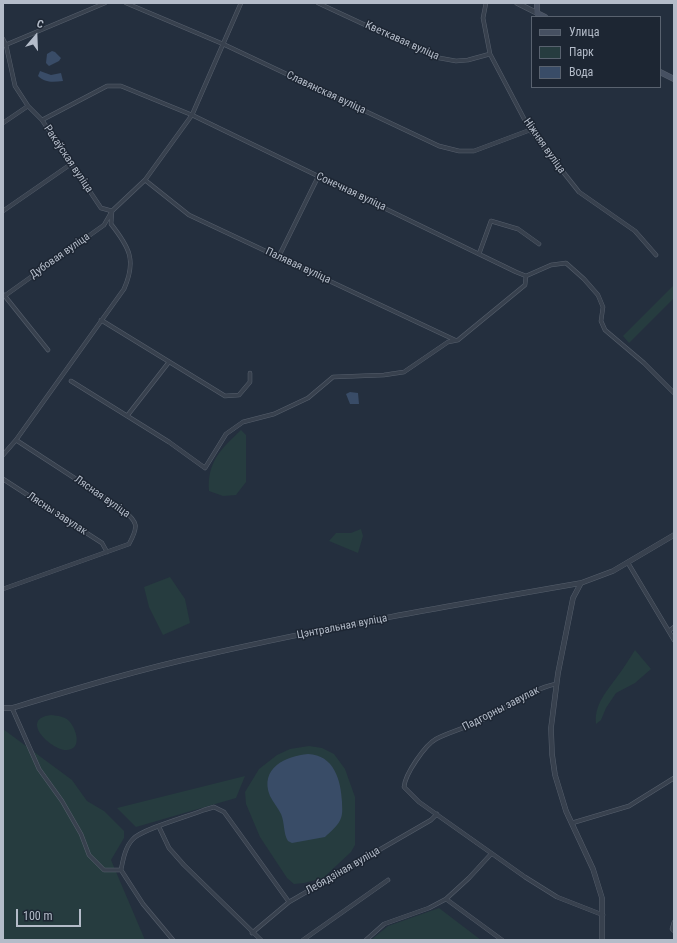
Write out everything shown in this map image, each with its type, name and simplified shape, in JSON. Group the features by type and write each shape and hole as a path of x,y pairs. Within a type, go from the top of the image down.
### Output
{"main road":[{"path":"537,3 537,13 543,16"},
{"path":"661,72 674,79"}],"street":[{"path":"5,46 104,3"},
{"name":"Славянская вуліца","path":"126,3 223,44 440,146 459,151 474,151 530,130"},
{"name":"Дубовая вуліца","path":"3,296 104,225 112,211 145,180 192,115 241,3"},
{"name":"Кветкавая вуліца","path":"318,3 434,57 456,61 468,60 490,54"},
{"path":"517,3 537,13"},
{"name":"Ніжняя вуліца","path":"486,4 483,18 490,54 530,130 579,192 635,231 656,255"},
{"name":"Ракаўская вуліца","path":"3,39 15,86 28,106 42,120 101,208 112,211"},
{"name":"Сонечная вуліца","path":"42,120 107,86 121,86 192,115 526,276"},
{"path":"3,123 28,106"},
{"path":"3,211 71,164"},
{"path":"279,256 318,177"},
{"name":"Палявая вуліца","path":"145,180 189,215 279,256 450,338 458,340"},
{"path":"3,455 16,440 124,289 131,273 127,245 111,224 112,211"},
{"path":"479,254 491,221 518,230 539,244"},
{"path":"71,381 169,442 205,468 220,441 235,427 243,422 274,414 308,398 333,377 404,372 448,342 458,340 525,285 526,276 560,263 566,263 571,266 598,295 603,307 601,321 605,330 644,363 674,393"},
{"path":"3,296 48,350"},
{"path":"101,320 225,396 239,395 250,382 250,373"},
{"path":"127,416 169,362"},
{"name":"Лясная вуліца","path":"3,589 129,544 136,532 136,525 132,517 16,440"},
{"name":"Лясны завулак","path":"3,479 102,543 107,552"},
{"name":"Цэнтральная вуліца","path":"3,708 12,708 139,671 201,656 332,628 582,583 628,563 674,535"},
{"path":"628,563 674,640"},
{"path":"582,583 573,598 556,684 551,728 552,754 555,775 566,811 593,869 602,898 602,940"},
{"path":"668,631 674,627"},
{"name":"Падгорны завулак","path":"437,814 408,792 404,786 405,778 409,770 431,743 485,719 545,687 556,684"},
{"path":"12,708 39,769 62,801 81,834 89,855 104,870 121,870"},
{"path":"572,823 629,806 674,778"},
{"path":"173,940 143,904 121,870 128,846 133,838 143,832 214,807 220,809 231,821 290,902"},
{"path":"437,814 491,854 557,897 603,915"},
{"name":"Лебядзіная вуліца","path":"252,933 290,902 431,820 437,814"},
{"path":"159,827 170,848 184,865 252,933 261,940"},
{"path":"366,940 384,924 429,908 446,899 469,878 491,854"},
{"path":"304,940 388,880"},
{"path":"446,899 502,940"},
{"path":"673,930 674,922"}],"green space":[{"path":"673,286 674,298 629,343 623,336"},
{"path":"241,430 246,435 246,482 236,495 223,496 209,491 210,472 213,464 227,443"},
{"path":"361,529 363,536 358,553 329,541 336,533 351,533"},
{"path":"170,577 185,599 190,623 163,635 149,607 144,587"},
{"path":"635,650 651,669 635,683 616,693 606,708 601,720 596,724 597,711 602,699"},
{"path":"51,715 61,716 72,724 76,733 77,742 72,749 61,749 54,746 41,734 37,722 42,718"},
{"path":"3,729 72,780 87,801 104,811 124,831 124,838 111,860 145,940 3,940"},
{"path":"309,746 322,748 334,754 345,769 355,797 355,845 351,852 323,878 294,884 287,878 260,837 246,804 245,792 259,769 277,755 290,749"},
{"path":"245,776 236,798 136,827 117,808"},
{"path":"439,908 481,940 371,940 388,926"}],"water":[{"path":"52,51 61,58 59,61 49,66 46,63 47,54"},
{"path":"40,71 51,75 61,73 63,81 53,82 43,80 38,76"},
{"path":"350,392 358,393 359,404 350,404 346,394"},
{"path":"308,754 317,755 324,759 330,764 338,777 342,802 342,814 338,823 325,837 292,843 286,838 281,814 270,796 268,778 271,771 283,761 291,757"}]}
